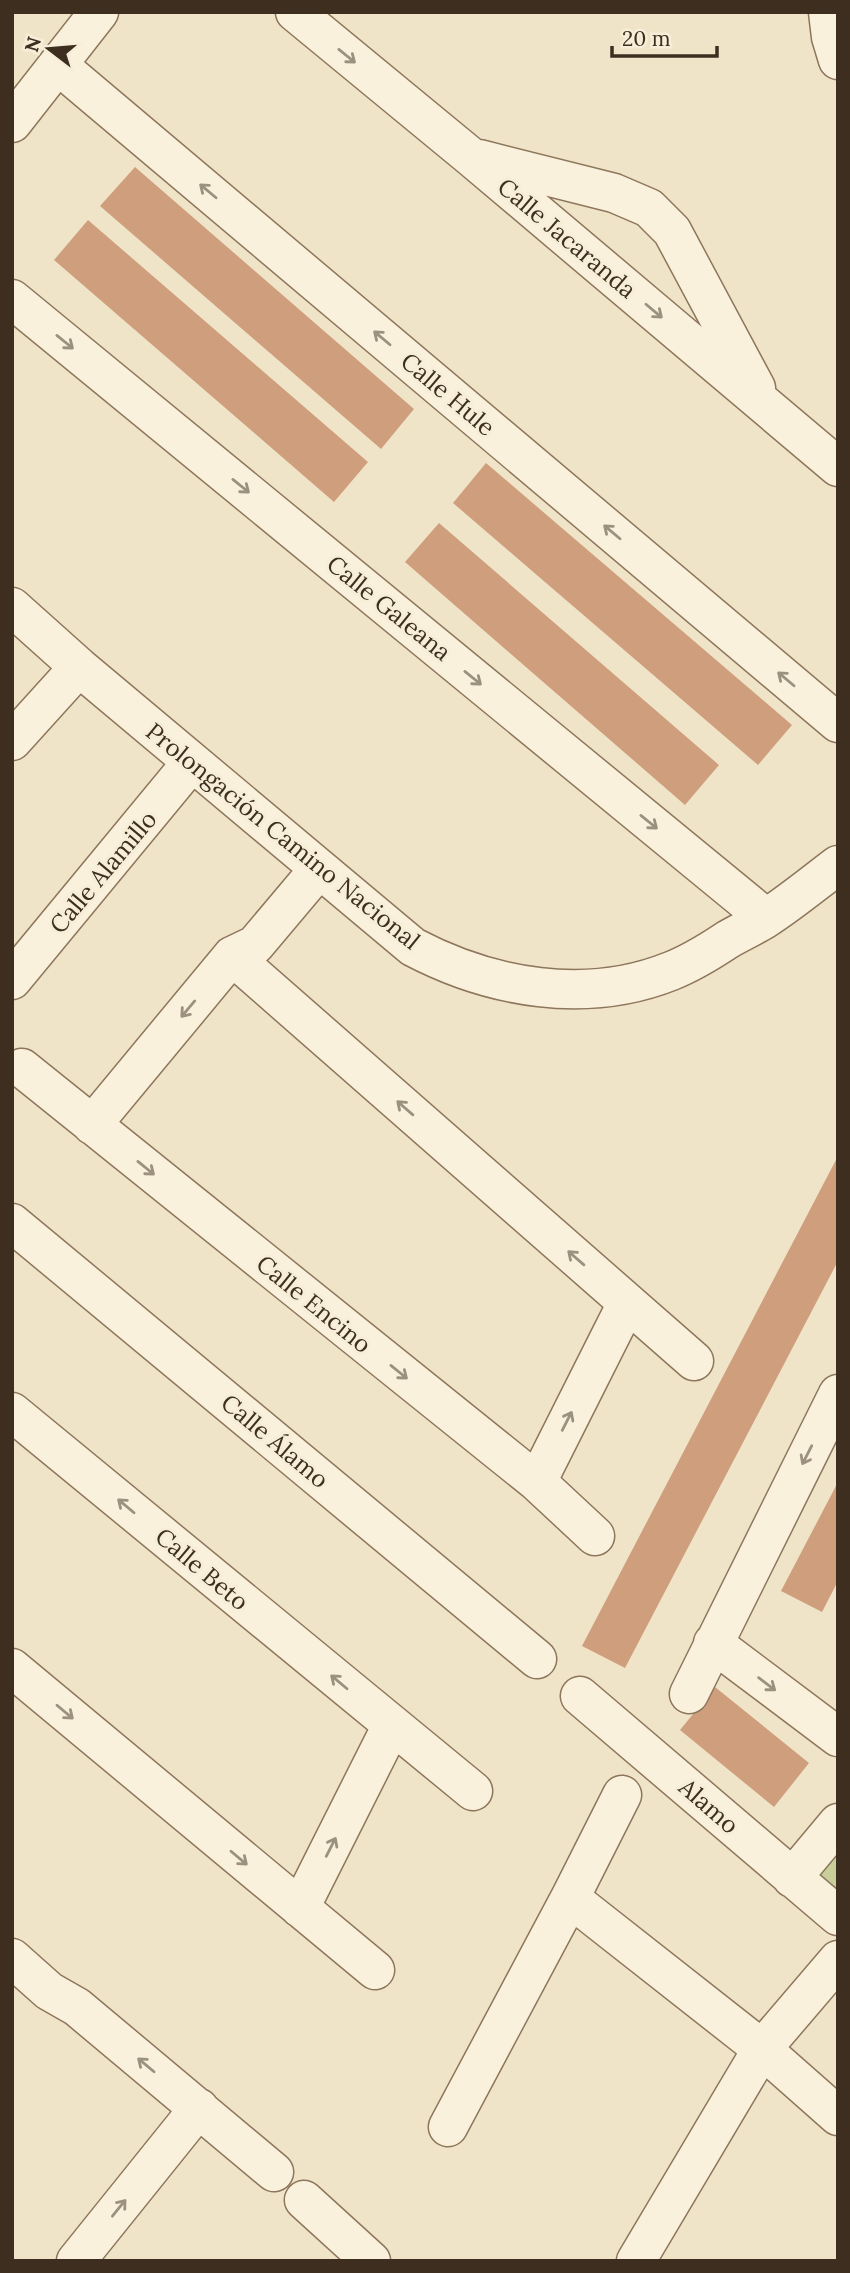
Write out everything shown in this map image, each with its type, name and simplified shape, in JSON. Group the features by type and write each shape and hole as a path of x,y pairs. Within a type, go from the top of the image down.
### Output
{"street":[{"path":"12,123 99,12"},
{"name":"Calle Jacaranda","path":"295,12 838,467"},
{"path":"828,12 831,37 838,60"},
{"name":"Calle Hule","path":"58,65 838,723"},
{"path":"471,157 614,193 649,208 671,231 765,405"},
{"name":"Calle Galeana","path":"12,299 766,918"},
{"name":"Prolongación Camino Nacional","path":"12,607 79,667 413,947 446,964 514,985 610,988 672,971 700,958 830,881"},
{"path":"12,741 79,667"},
{"name":"Calle Alamillo","path":"12,980 192,762"},
{"path":"92,1125 232,956 239,928 309,861"},
{"path":"232,956 694,1361"},
{"name":"Calle Encino","path":"22,1068 537,1482 595,1536"},
{"name":"Calle Álamo","path":"12,1223 537,1659"},
{"path":"537,1482 627,1303"},
{"path":"689,1694 838,1394"},
{"name":"Calle Beto","path":"12,1412 473,1791"},
{"path":"713,1643 838,1737"},
{"path":"12,1668 374,1970"},
{"name":"Alamo","path":"580,1696 838,1916"},
{"path":"300,1908 392,1725"},
{"path":"448,2127 622,1795"},
{"path":"792,1878 838,1823"},
{"path":"570,1898 762,2049 838,2116"},
{"path":"12,1958 31,1992 77,2007 274,2172"},
{"path":"636,2261 762,2049 838,1960"},
{"path":"76,2261 199,2108"},
{"path":"304,2200 371,2261"}],"green space":[{"path":"838,1841 838,1901 810,1878"}],"building":[{"path":"135,167 414,409 381,449 100,206"},
{"path":"88,220 368,462 334,502 54,260"},
{"path":"486,463 792,725 758,765 453,503"},
{"path":"439,523 719,765 685,805 405,562"},
{"path":"838,1156 838,1261 625,1668 582,1646"},
{"path":"838,1482 838,1581 822,1612 781,1591"},
{"path":"715,1687 809,1763 774,1807 680,1730"}]}
